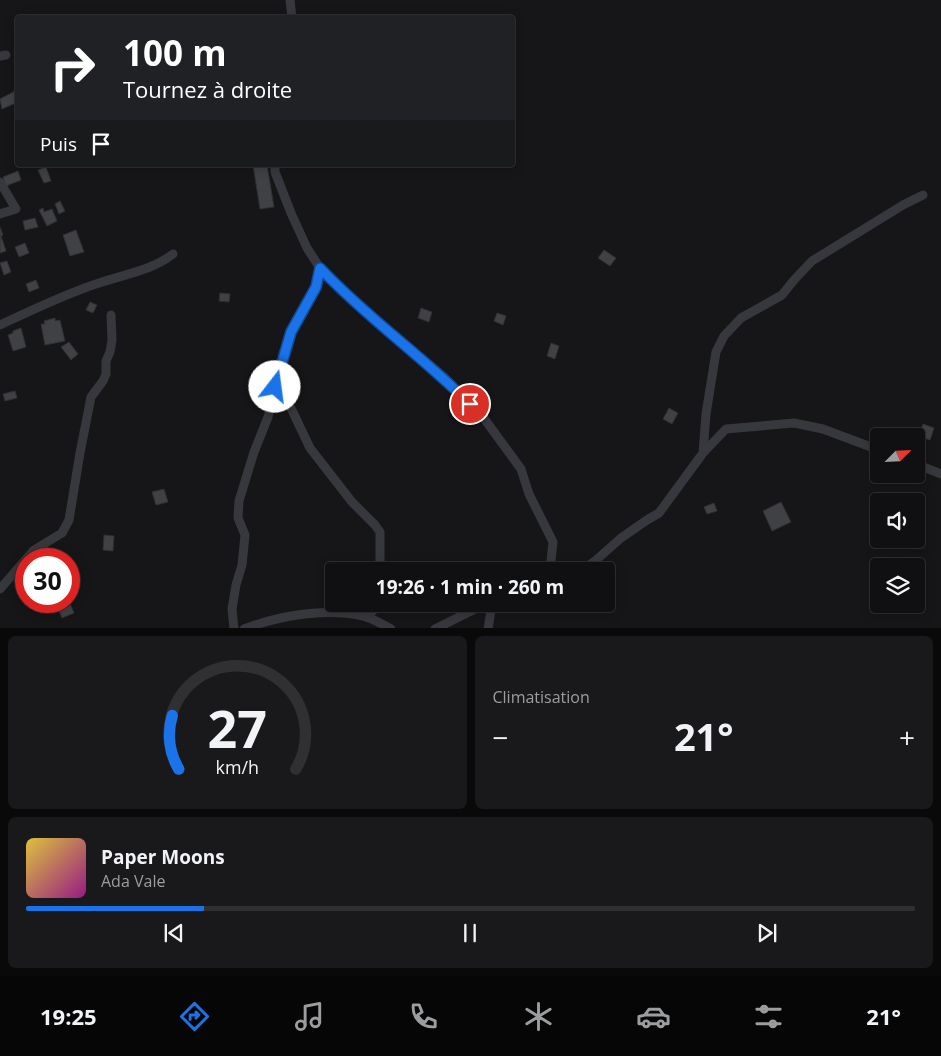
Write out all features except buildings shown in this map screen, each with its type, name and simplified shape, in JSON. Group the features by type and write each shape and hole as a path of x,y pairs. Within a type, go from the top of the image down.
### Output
{"street":[{"path":"290,0 292,15"},
{"path":"275,167 275,172 291,213 307,248 320,268 343,292 444,378 483,417 521,469 529,494 553,542 552,562"},
{"path":"0,182 16,209 0,214"},
{"path":"703,453 706,414 716,352 724,336 741,318 782,295 812,261 903,205 923,195"},
{"path":"0,324 99,283 150,268 173,254"},
{"path":"234,628 232,609 242,565 244,535 238,518 239,501 254,452 268,417 291,332 316,287 320,268"},
{"path":"0,589 34,550 62,533 69,520 90,397 103,381 106,374 106,361 112,340 111,315"},
{"path":"279,372 290,406 310,448 352,502 375,524 380,532 380,562"},
{"path":"592,562 621,538 659,513 703,453 726,429 794,423 823,430 870,447"},
{"path":"925,468 941,474"},
{"path":"364,616 371,612"},
{"path":"434,628 469,612"},
{"path":"488,628 491,612"},
{"path":"244,628 269,620 312,613 339,613 364,616 391,628"}],"route":[{"path":"275,387 291,332 316,287 320,268 343,292 444,378 470,404"}]}
